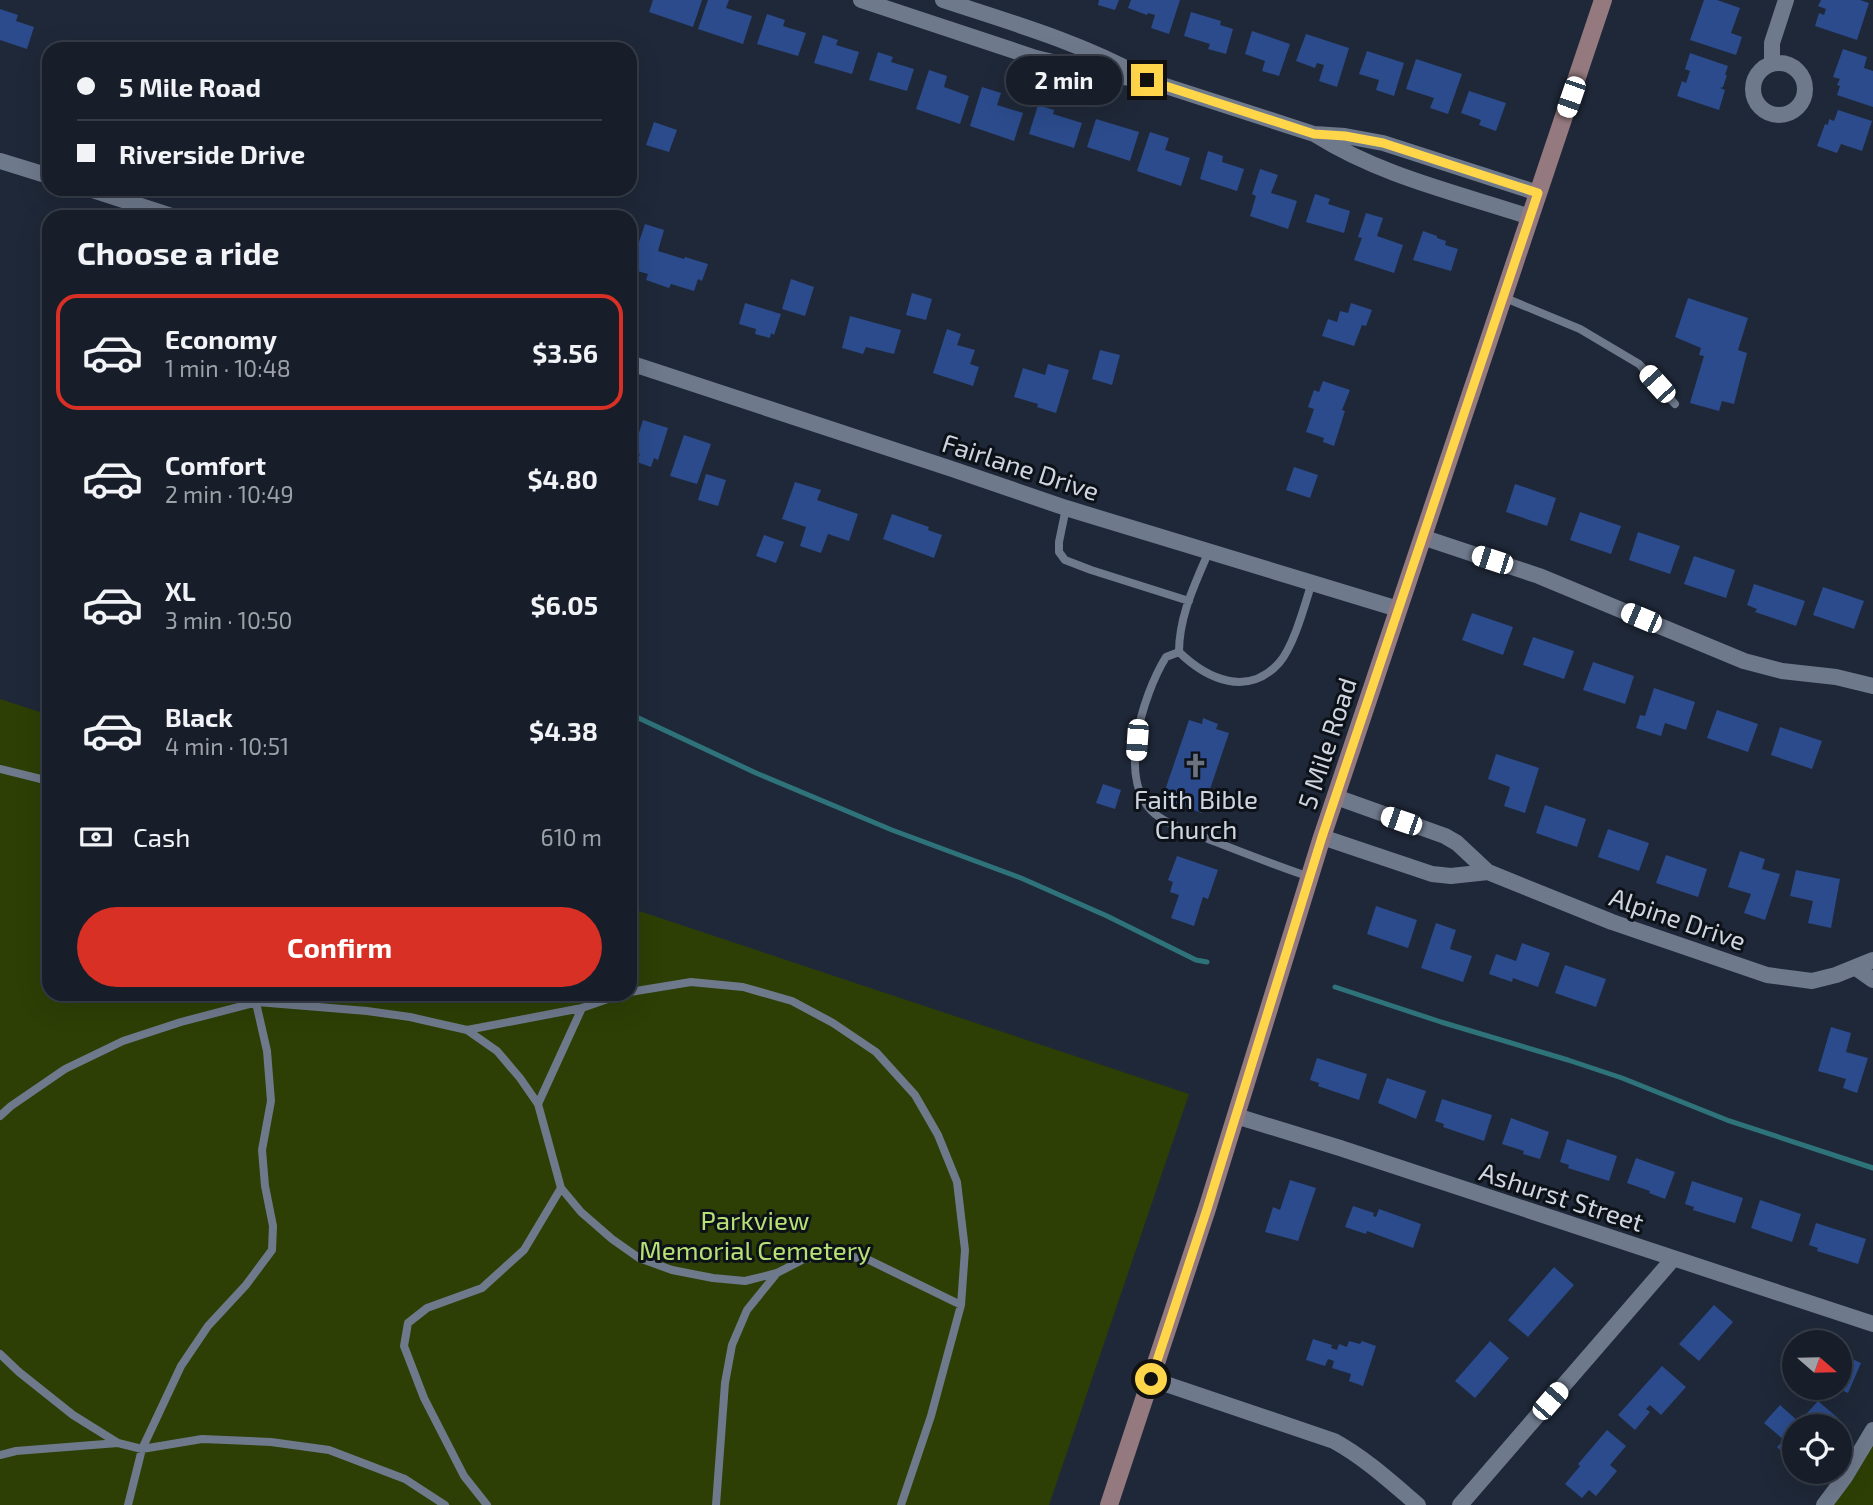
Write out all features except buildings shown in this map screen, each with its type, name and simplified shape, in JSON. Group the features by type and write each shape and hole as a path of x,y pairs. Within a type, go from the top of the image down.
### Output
{"main road":[{"name":"5 Mile Road","path":"1109,1505 1236,1116 1322,837 1603,0"}],"street":[{"path":"861,0 1037,58 1108,75 1147,80 1314,134 1376,167 1530,217"},
{"path":"943,0 1063,40 1110,59 1147,80"},
{"path":"1772,63 1772,43 1786,0"},
{"path":"1314,134 1383,143 1538,193"},
{"path":"0,161 42,174"},
{"path":"110,196 154,210"},
{"name":"Fairlane Drive","path":"637,365 1066,508 1398,609"},
{"path":"1422,537 1539,576 1744,661 1782,671 1836,677 1873,686"},
{"name":"Alpine Drive","path":"1336,797 1445,836 1457,843 1488,872 1612,922 1767,975 1812,981 1873,960"},
{"name":"Alpine Drive","path":"1322,837 1432,873 1451,876 1488,872"},
{"path":"1856,968 1873,980"},
{"name":"Ashurst Street","path":"1236,1116 1873,1324"},
{"path":"1460,1505 1673,1259"},
{"path":"1151,1379 1334,1441 1374,1466 1418,1505"},
{"path":"1824,1505 1845,1477 1873,1430"}],"lane":[{"path":"1503,297 1580,329 1639,364 1675,404"},
{"path":"1066,508 1059,542 1059,552 1065,559 1102,574 1189,601"},
{"path":"1209,551 1183,616 1179,638 1180,652 1193,666 1223,680 1240,683 1256,680 1279,662 1301,618 1312,582"},
{"path":"1180,652 1166,657 1157,670 1144,706 1137,740 1135,769 1138,788 1146,804 1158,817 1172,824 1310,877"},
{"path":"0,769 42,779"},
{"path":"637,991 691,982 743,987 792,1001 833,1023 876,1052 915,1096 938,1135 957,1182 965,1250 961,1305 931,1416 901,1505"},
{"path":"0,1116 65,1069 123,1041 246,1001"},
{"path":"128,1505 142,1449 181,1366 208,1326 246,1285 272,1250 273,1226 265,1186 262,1150 271,1101 267,1051 256,1001"},
{"path":"280,1001 410,1017 467,1030 497,1051 538,1104 561,1188 581,1212 639,1258 672,1270 713,1278 745,1280 777,1273 804,1259 836,1254 869,1260 961,1305"},
{"path":"467,1030 582,1008 602,1001"},
{"path":"538,1104 582,1008"},
{"path":"485,1504 464,1476 424,1398 404,1346 408,1323 427,1308 482,1288 524,1250 561,1188"},
{"path":"716,1505 724,1383 732,1345 747,1310 777,1273"},
{"path":"0,1354 73,1415 118,1443 142,1449 202,1438 271,1442 330,1450 405,1479 445,1505"},
{"path":"0,1455 16,1451 118,1443"},
{"path":"0,1447 16,1451"}],"green space":[{"name":"Parkview Memorial Cemetery","path":"0,699 42,713 42,1001 637,1001 637,910 1189,1094 1049,1505 0,1505"},
{"path":"1873,1430 1873,1505 1824,1505 1838,1484 1852,1484 1852,1462"}],"waterway":[{"path":"637,717 756,773 892,830 1021,878 1196,960 1207,962"},
{"path":"1335,987 1622,1078 1727,1120 1873,1168"}],"place":[{"name":"Faith Bible Church","path":"1196,766"}],"route":[{"path":"1147,80 1314,134 1383,143 1538,193 1322,837 1207,1209 1151,1379"}]}
